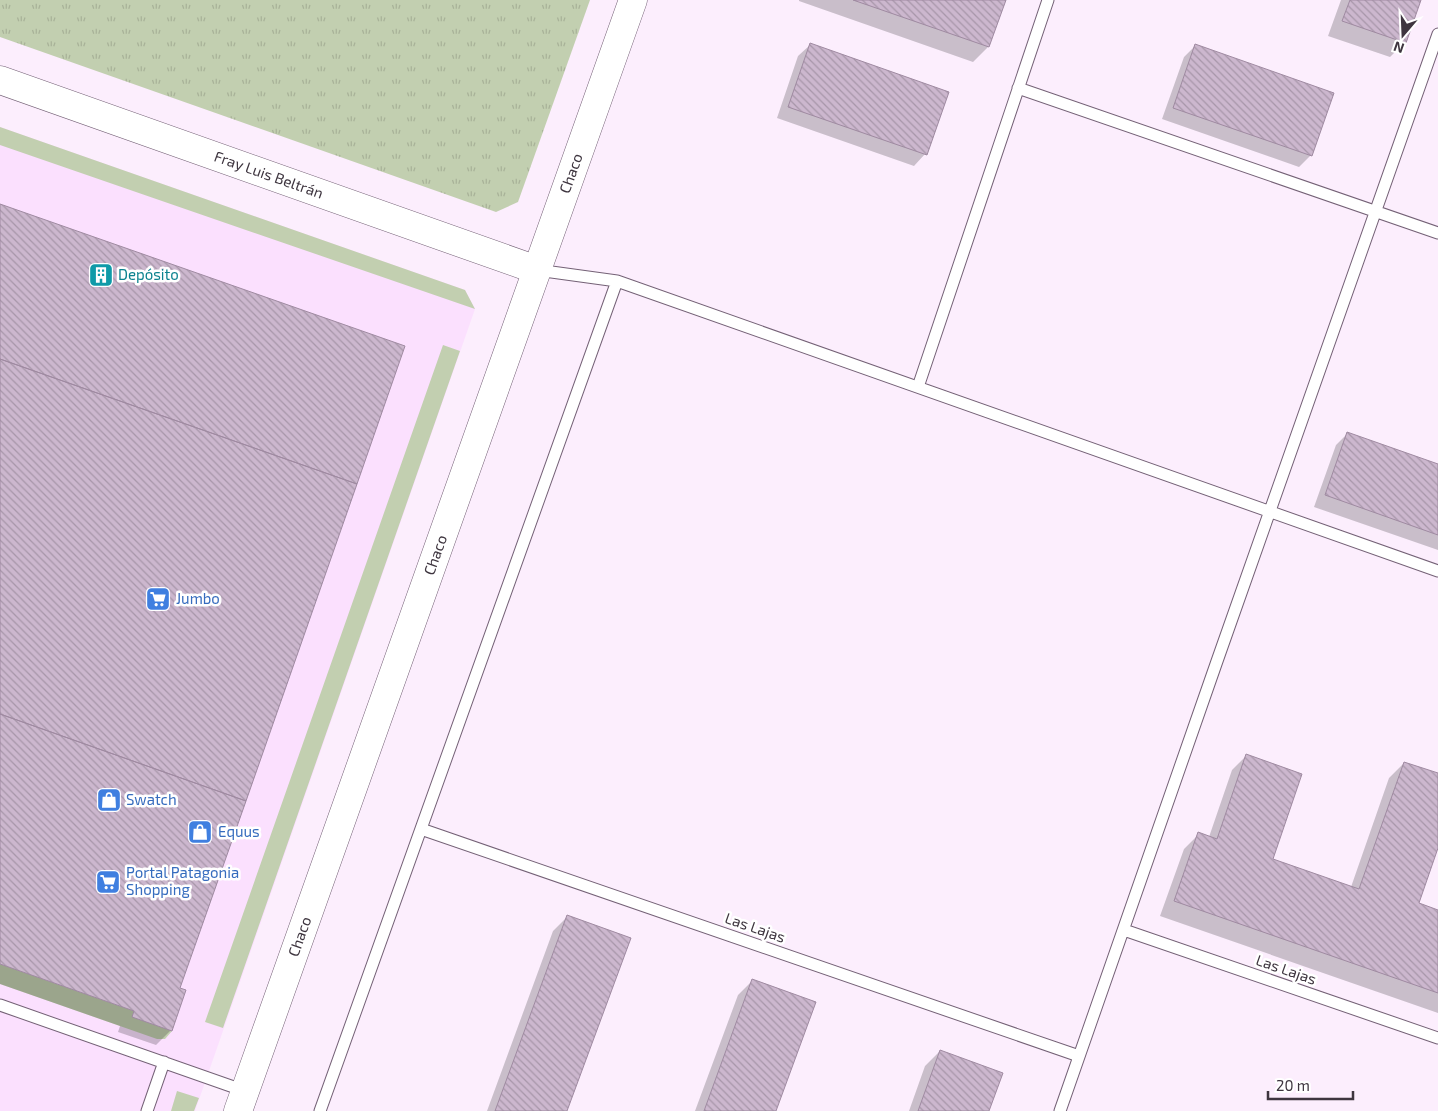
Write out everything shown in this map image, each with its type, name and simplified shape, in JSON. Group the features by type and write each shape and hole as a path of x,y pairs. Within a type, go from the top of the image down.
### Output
{"street":[{"name":"Chaco","path":"242,1101 633,0"},
{"name":"Fray Luis Beltrán","path":"0,80 536,270"}],"lane":[{"path":"918,387 1048,0"},
{"path":"1060,1111 1438,34"},
{"path":"1018,88 1438,233"},
{"path":"536,270 617,281 1438,571"},
{"path":"320,1111 617,281"},
{"name":"Las Lajas","path":"421,829 1079,1056"},
{"name":"Las Lajas","path":"1124,930 1438,1038"},
{"path":"0,1005 164,1062 242,1101"},
{"path":"147,1111 164,1062"}],"shaded area":[{"path":"0,127 465,290 475,309 195,1111 0,1111"}],"green space":[{"path":"0,0 590,0 518,202 496,212 0,37"},
{"path":"0,127 465,290 475,309 0,145"},
{"path":"443,345 460,351 223,1028 205,1022"},
{"path":"0,964 134,1011 133,1017 172,1031 165,1039 157,1039 0,984"},
{"path":"177,1091 199,1098 194,1111 171,1111"}],"building":[{"path":"853,0 1006,0 989,47"},
{"path":"1350,0 1421,0 1406,43 1342,21"},
{"path":"810,43 949,92 927,155 788,107"},
{"path":"1195,44 1334,93 1312,156 1173,108"},
{"name":"Depósito","path":"0,204 405,346 357,484 0,359"},
{"name":"Jumbo","path":"0,359 357,484 246,801 0,714"},
{"path":"1347,432 1438,464 1438,535 1325,495"},
{"name":"Portal Patagonia Shopping","path":"0,714 246,801 180,988 186,990 172,1031 132,1017 134,1011 0,964"},
{"path":"1246,754 1302,774 1273,859 1359,889 1404,762 1438,773 1438,848 1419,903 1438,910 1438,993 1174,901 1198,832 1217,839"},
{"path":"567,915 631,938 567,1111 495,1111"},
{"path":"752,979 816,1002 776,1111 704,1111"},
{"path":"940,1050 1003,1073 989,1111 918,1111"}],"place":[{"name":"Depósito","path":"101,275"},
{"name":"Jumbo","path":"158,599"},
{"name":"Swatch","path":"109,800"},
{"name":"Equus","path":"200,832"},
{"name":"Portal Patagonia Shopping","path":"108,882"}]}
